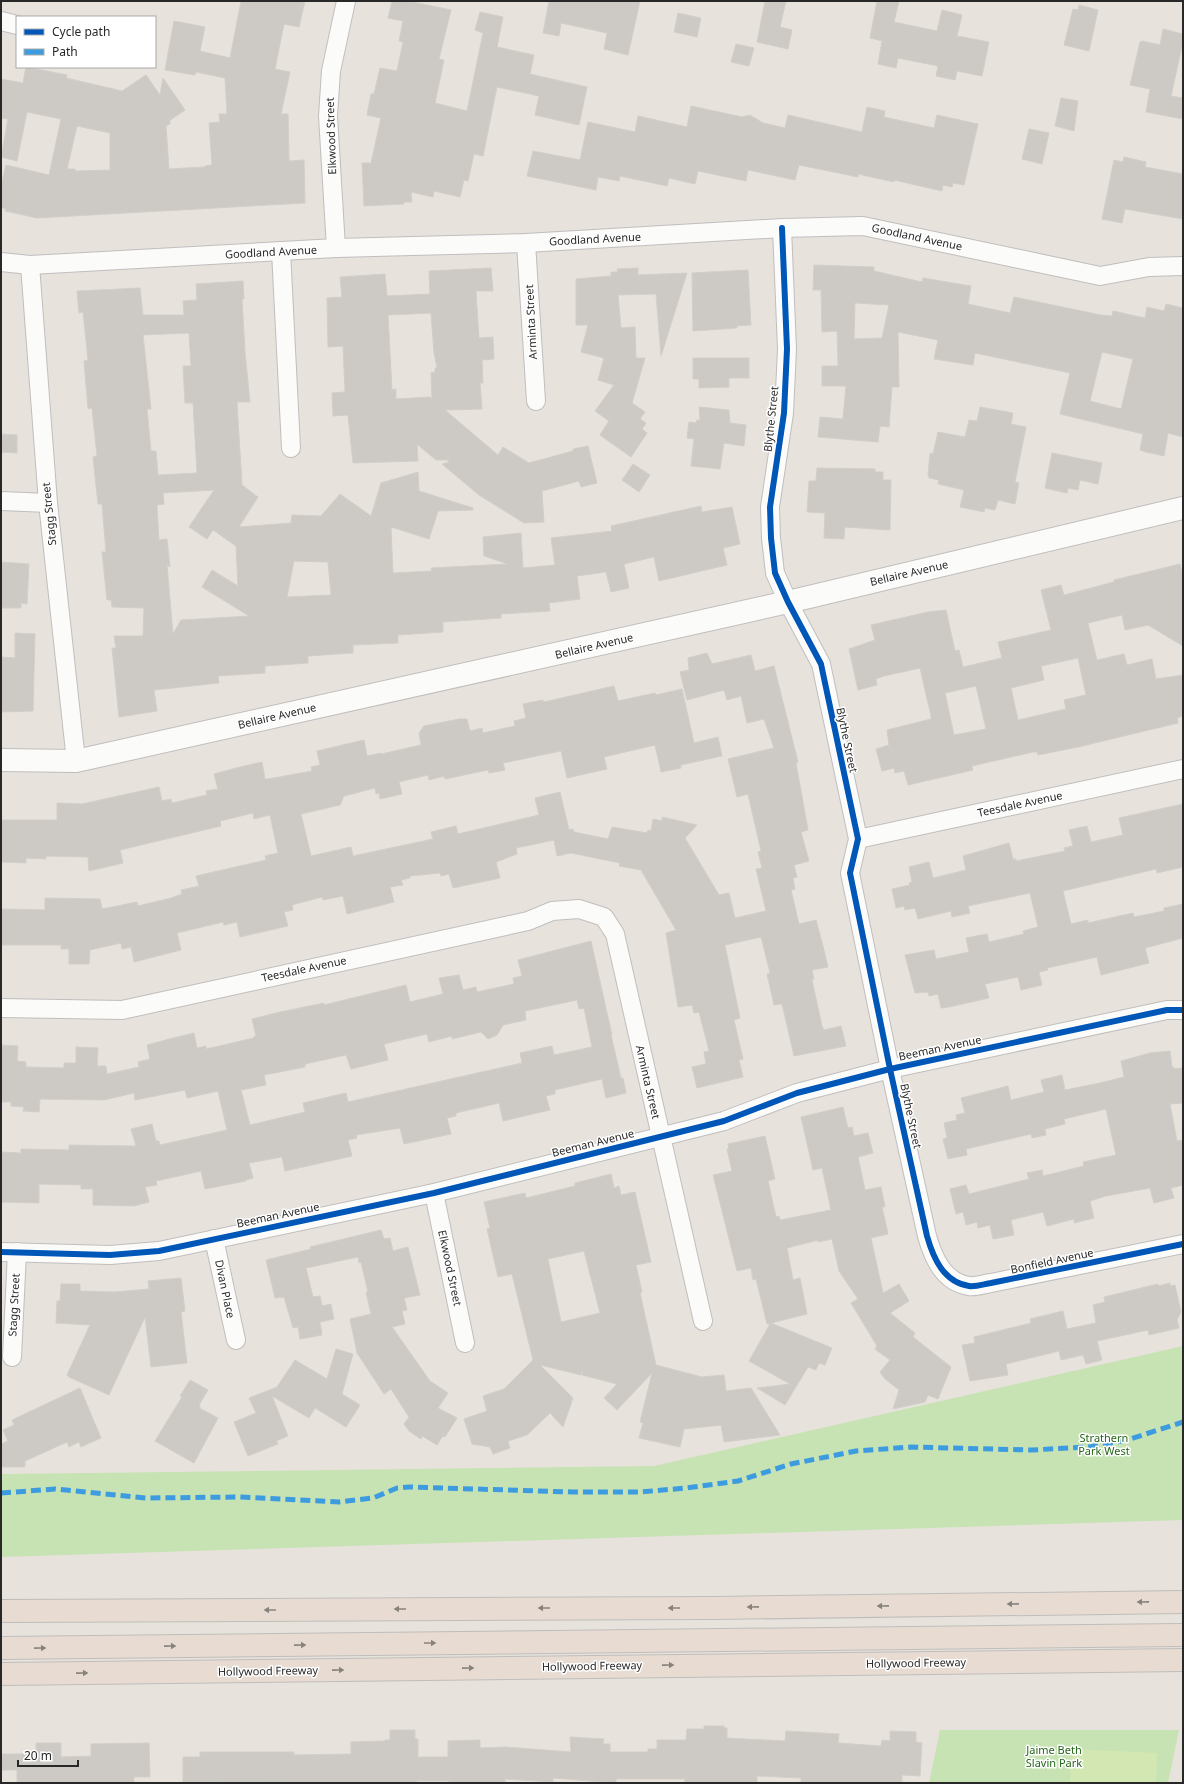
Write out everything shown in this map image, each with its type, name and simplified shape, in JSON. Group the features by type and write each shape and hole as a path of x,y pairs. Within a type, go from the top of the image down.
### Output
{"highway":[{"path":"1,1611 712,1608 1181,1619"},
{"path":"1,1648 1181,1619"},
{"name":"Hollywood Freeway","path":"1,1674 1176,1660"}],"street":[{"name":"Elkwood Street","path":"336,248 328,116 330,71 346,1"},
{"path":"1,21 16,25"},
{"name":"Goodland Avenue","path":"1,262 30,265 336,248 526,243 782,228 864,226 1100,276 1150,267 1183,266"},
{"name":"Blythe Street","path":"782,228 787,349 784,414 770,507 771,538 775,573 788,602 820,664 858,838 850,873 890,1069 927,1236 934,1259"},
{"name":"Arminta Street","path":"526,243 536,401"},
{"path":"280,251 291,448"},
{"name":"Stagg Street","path":"30,265 48,503 76,761"},
{"path":"1,501 48,503"},
{"name":"Bellaire Avenue","path":"1,760 76,761 788,602 1183,508"},
{"name":"Teesdale Avenue","path":"858,838 1183,769"},
{"name":"Teesdale Avenue","path":"1,1008 122,1010 528,920 552,911 579,909 604,917"},
{"name":"Arminta Street","path":"604,917 615,934 703,1321"},
{"name":"Beeman Avenue","path":"9,1252 110,1255 159,1251 434,1193 724,1121 797,1093 890,1069 1166,1010 1183,1010"},
{"name":"Elkwood Street","path":"434,1193 465,1343"},
{"name":"Divan Place","path":"214,1239 236,1340"},
{"name":"Bonfield Avenue","path":"934,1259 951,1280 969,1286 991,1284 1183,1244"},
{"name":"Stagg Street","path":"9,1252 12,1357"}],"green space":[{"name":"Strathern Park West","path":"1183,1346 1183,1520 1,1557 1,1474 654,1466"},
{"name":"Jaime Beth Slavin Park","path":"940,1730 1179,1730 1168,1783 929,1783"},
{"path":"1071,1749 1157,1753 1156,1783 1070,1783"}],"building":[{"path":"241,1 305,1 299,27 284,24 275,69 290,72 281,114 288,114 290,161 304,160 305,203 37,218 5,211 6,209 1,207 1,186 6,165 49,175 61,119 27,112 17,161 1,157 8,119 1,118 1,79 23,83 26,68 31,68 67,75 66,78 122,91 146,75 160,95 163,78 185,110 169,121 171,123 166,126 169,169 205,167 212,165 209,123 220,122 219,114 227,114 225,78 196,72 195,75 165,70 174,21 205,27 200,51 230,58","holes":["77,126 110,133 110,170 75,171 75,169 67,169"]},
{"path":"392,1 408,1 451,10 439,59 444,60 435,103 467,111 483,33 475,30 480,12 503,17 497,47 534,55 530,74 587,87 579,125 535,115 539,96 497,87 483,156 474,154 468,181 464,180 460,197 434,191 433,197 411,192 412,202 404,202 404,204 364,206 362,163 371,163 381,118 367,115 371,94 374,94 380,68 397,71 403,42 399,41 403,21 388,18"},
{"path":"549,1 640,1 628,55 604,49 607,33 561,23 559,36 543,33"},
{"path":"765,1 786,1 780,27 792,30 788,49 757,42"},
{"path":"877,1 899,1 894,22 937,31 942,10 962,15 957,36 989,42 982,76 957,71 955,80 936,76 938,66 898,58 896,68 878,64 882,41 870,38"},
{"path":"1079,5 1098,10 1089,51 1064,45 1073,9 1078,10"},
{"path":"678,13 701,18 697,37 674,32"},
{"path":"1163,29 1183,34 1183,42 1171,96 1183,98 1183,119 1146,112 1150,89 1130,85 1140,42 1142,41 1160,45"},
{"path":"736,44 754,48 749,66 731,62"},
{"path":"1061,98 1078,101 1074,131 1055,126"},
{"path":"691,106 742,117 750,115 763,123 785,128 788,115 862,132 867,107 885,111 884,117 934,128 937,115 978,124 964,185 953,183 952,187 943,185 942,191 894,180 894,182 858,174 858,177 799,165 795,180 748,170 746,181 698,171 695,184 669,178 667,186 620,176 619,181 598,177 596,190 527,176 533,151 580,160 588,122 635,132 638,116 687,127"},
{"path":"1029,129 1049,133 1042,164 1022,159"},
{"path":"1124,157 1146,162 1145,167 1183,174 1183,219 1125,209 1122,223 1102,219 1114,160 1123,162"},
{"path":"814,265 874,267 874,271 922,282 923,278 971,286 968,304 1010,313 1014,297 1112,316 1113,311 1145,318 1147,307 1164,311 1166,304 1183,308 1183,437 1168,433 1164,456 1140,450 1143,434 1060,414 1070,373 975,353 973,365 934,359 938,340 898,332 899,387 892,387 889,427 880,426 878,442 818,437 820,417 843,419 846,386 822,386 822,366 838,366 837,331 822,332 821,290 813,290","holes":["855,303 889,305 882,338 854,339","1102,352 1133,359 1121,409 1090,401"]},
{"path":"491,268 493,291 476,291 479,338 493,337 494,359 482,360 483,383 480,383 482,409 445,410 498,455 503,447 529,463 573,451 573,449 588,446 597,483 581,487 579,481 542,491 544,522 524,523 479,495 442,464 449,462 448,460 436,460 417,444 418,461 353,463 348,415 333,416 332,393 345,392 343,346 328,347 327,298 342,297 340,277 385,274 387,296 430,294 429,271","holes":["431,313 434,353 437,368 435,368 435,372 431,373 432,399 430,397 396,399 396,389 392,390 388,315"]},
{"path":"638,268 638,275 687,273 661,356 656,294 618,295 621,328 635,327 636,358 645,358 632,403 645,412 640,419 646,423 642,429 647,433 631,457 600,435 609,421 595,411 614,385 598,380 604,358 581,352 588,325 576,325 576,279 611,276 611,272 618,272 617,269"},
{"path":"748,270 751,325 737,326 737,328 693,331 692,273"},
{"path":"243,281 244,299 242,299 245,352 250,402 237,402 242,485 258,497 239,527 291,523 292,515 321,516 340,494 371,516 381,483 418,472 419,491 473,508 473,510 438,511 429,539 391,527 393,573 432,571 431,568 508,564 484,556 483,537 521,533 523,568 555,565 551,538 612,531 611,526 701,506 702,512 732,507 740,544 723,548 727,565 659,581 654,557 624,564 629,588 611,592 606,572 577,576 580,599 549,603 550,611 501,614 501,618 443,622 443,632 398,635 398,643 353,645 353,653 308,656 308,663 265,666 265,673 218,676 219,683 154,690 157,711 119,717 112,648 116,648 114,636 143,636 144,608 112,607 111,600 107,600 102,552 106,552 102,504 98,504 93,457 97,456 92,408 88,409 84,361 88,360 83,312 79,313 77,291 140,288 143,315 184,315 183,301 197,300 196,284","holes":["189,333 191,366 183,366 185,403 193,403 197,473 158,475 156,451 151,451 147,409 151,409 143,335","214,490 189,527 207,539 213,530 236,546 238,586 212,570 202,587 249,616 181,620 173,634 167,565 170,567 167,539 159,540 157,505 164,504 163,493","294,561 328,562 331,595 287,597"]},
{"path":"693,358 749,358 749,378 729,378 729,387 699,388 699,379 693,379"},
{"path":"699,407 729,410 730,423 746,425 744,446 724,443 720,469 691,466 694,439 687,438 689,422 696,423 697,420 700,420"},
{"path":"980,407 1013,413 1011,424 1026,427 1015,482 1019,483 1015,504 998,500 995,510 985,508 984,512 960,507 964,490 938,484 939,480 929,478 928,474 930,453 933,454 938,432 965,437 969,420 977,421"},
{"path":"1,434 17,435 17,453 1,452"},
{"path":"1052,453 1102,463 1098,484 1080,480 1078,490 1068,488 1067,493 1045,488"},
{"path":"633,464 650,475 639,492 622,480"},
{"path":"817,468 875,469 875,472 883,472 883,480 891,480 890,530 845,527 844,539 824,538 825,513 807,512 809,481 816,481"},
{"path":"1,562 29,564 27,604 21,603 21,608 1,608"},
{"path":"1180,564 1183,576 1183,646 1148,625 1125,630 1122,615 1088,623 1097,660 1124,654 1127,665 1152,659 1156,679 1183,675 1183,716 1177,718 1178,723 1078,747 1038,755 1037,752 1033,752 972,766 973,770 908,785 904,771 895,773 894,768 882,771 876,749 889,745 887,730 931,719 931,716 920,668 884,676 876,679 877,685 858,690 849,649 875,640 871,625 928,612 946,610 955,651 959,650 963,667 1002,658 998,642 1051,630 1041,590 1061,585 1064,595 1114,582 1114,580","holes":["1078,658 1086,695 1064,700 1066,709 1018,720 1011,688 1044,680 1041,666","976,686 986,729 954,735 945,693"]},
{"path":"15,633 35,634 33,711 1,712 1,657 15,658"},
{"path":"707,653 712,664 751,655 755,671 774,666 798,762 796,763 808,830 801,832 809,861 794,865 797,877 793,878 795,889 791,890 799,924 816,920 828,967 812,970 814,979 812,980 822,1026 824,1030 841,1026 846,1046 794,1056 782,1004 774,1005 767,974 770,973 761,937 725,945 740,1018 734,1020 743,1059 739,1060 743,1077 697,1088 692,1067 706,1064 704,1052 709,1051 699,1012 694,1013 692,1005 678,1007 666,933 676,930 641,870 619,866 620,863 571,853 557,856 554,840 516,848 517,854 496,862 500,878 453,888 449,874 441,876 440,873 410,876 410,878 401,880 403,885 390,887 394,902 347,914 343,896 323,900 322,897 292,905 293,910 284,912 288,926 240,937 237,922 224,925 223,922 177,933 181,950 134,962 131,947 122,949 121,943 90,950 89,964 69,964 69,949 61,949 61,945 1,945 1,909 45,910 45,898 100,899 102,909 137,902 138,906 171,898 182,894 181,890 199,886 196,876 266,860 265,856 278,853 270,815 254,819 253,813 220,821 221,826 120,850 123,863 89,871 88,857 46,856 46,859 26,858 26,863 1,862 1,820 57,820 57,803 82,804 159,787 162,801 171,799 172,803 207,795 206,791 218,789 214,774 240,767 262,762 265,779 312,771 311,767 320,765 317,751 364,740 367,756 421,745 419,733 424,726 459,719 467,719 470,731 482,728 483,733 515,726 514,721 526,718 523,704 543,700 544,702 614,686 618,701 682,689 694,743 718,737 722,756 681,765 681,768 661,772 655,745 604,757 607,769 567,778 561,751 503,763 505,770 489,773 488,770 445,779 444,776 429,780 428,775 399,782 402,794 380,799 379,793 376,794 375,788 344,796 340,805 301,814 311,856 351,847 353,856 433,839 431,832 456,826 458,834 539,815 535,798 560,792 569,830 573,829 574,832 608,839 612,827 647,833 648,830 651,831 653,819 662,821 662,817 697,825 685,838 719,895 729,893 735,918 766,911 756,869 762,868 758,852 761,851 748,794 737,797 728,759 774,748 764,719 747,723 741,696 727,700 724,690 687,700 680,672 689,670 688,658"},
{"path":"1183,804 1183,867 1157,873 1156,869 1063,891 1071,924 1088,920 1088,923 1133,913 1134,917 1164,911 1164,908 1183,904 1183,938 1145,948 1149,963 1101,975 1097,957 1047,968 1048,970 1039,972 1042,985 1021,990 1018,977 985,984 989,998 949,1007 941,1008 938,994 929,996 928,992 915,993 905,955 934,950 936,959 969,952 966,938 987,934 989,942 1024,934 1023,931 1038,927 1030,893 968,906 970,913 952,917 951,911 918,919 915,908 905,910 904,906 896,908 892,889 910,885 909,883 912,882 909,867 929,862 933,878 966,870 963,856 1009,843 1013,859 1016,859 1016,861 1065,851 1064,848 1073,846 1069,830 1087,826 1091,842 1123,835 1119,818"},
{"path":"591,941 611,1035 626,1093 606,1098 602,1079 555,1090 555,1094 546,1096 550,1110 503,1121 499,1103 456,1113 456,1116 447,1118 451,1134 404,1144 400,1128 356,1135 357,1138 348,1140 352,1156 285,1171 282,1157 249,1163 253,1178 246,1181 205,1189 201,1171 156,1181 157,1185 145,1187 149,1202 134,1206 93,1205 93,1189 81,1189 81,1185 39,1184 39,1203 1,1202 1,1152 21,1153 21,1149 69,1150 69,1145 136,1146 131,1129 152,1124 156,1141 159,1141 160,1145 227,1130 218,1091 187,1098 185,1090 135,1100 134,1093 104,1100 40,1099 39,1112 23,1111 24,1107 11,1106 11,1102 1,1102 1,1045 18,1046 17,1061 26,1062 26,1067 64,1068 64,1063 76,1063 76,1047 98,1048 97,1066 106,1066 107,1074 139,1067 138,1062 150,1059 147,1045 173,1038 194,1033 197,1048 206,1046 206,1049 254,1038 253,1037 256,1036 252,1019 280,1012 324,1003 324,1005 406,985 410,1002 443,994 439,978 459,975 463,990 476,987 477,992 514,984 513,978 522,976 518,960","holes":["577,1000 579,1009 584,1008 592,1047 554,1055 552,1046 520,1053 522,1063 348,1102 346,1093 303,1103 305,1112 250,1125 241,1090 266,1085 264,1075 305,1067 305,1064 346,1055 351,1069 388,1060 384,1044 427,1034 429,1042 452,1036 452,1039 481,1032 488,1039 497,1035 503,1025 526,1020 525,1011"]},
{"path":"1170,1051 1172,1067 1174,1067 1174,1069 1183,1068 1183,1103 1170,1104 1177,1141 1183,1140 1183,1185 1171,1188 1174,1198 1154,1203 1150,1188 1106,1196 1090,1201 1094,1218 1074,1223 1074,1219 1047,1226 1043,1212 1011,1220 1014,1235 993,1239 990,1225 978,1228 977,1222 966,1225 963,1212 956,1214 950,1189 966,1185 969,1194 1029,1179 1027,1173 1042,1170 1043,1176 1084,1166 1083,1162 1116,1155 1106,1109 1064,1119 1065,1124 1045,1129 1046,1135 1032,1138 1031,1134 966,1149 967,1155 948,1159 943,1139 947,1138 944,1123 957,1120 956,1115 965,1113 961,1098 1008,1086 1011,1100 1044,1092 1041,1080 1062,1075 1065,1090 1100,1083 1124,1077 1121,1061 1150,1053"},
{"path":"843,1107 848,1128 852,1127 854,1136 868,1133 873,1153 858,1157 865,1190 881,1187 885,1207 882,1207 888,1234 871,1238 883,1293 899,1284 909,1301 890,1313 915,1333 913,1337 951,1367 938,1399 928,1395 925,1402 893,1409 899,1390 885,1379 880,1372 890,1360 875,1349 877,1346 851,1303 858,1299 839,1271 832,1239 818,1242 818,1240 787,1248 793,1280 800,1278 807,1314 771,1323 832,1348 825,1365 819,1363 816,1370 808,1367 785,1405 757,1388 790,1384 749,1361 770,1324 767,1324 756,1279 753,1280 751,1268 737,1271 713,1175 732,1171 727,1149 729,1149 728,1144 765,1136 775,1179 768,1181 776,1217 779,1216 780,1220 831,1210 822,1168 813,1170 801,1117"},
{"path":"611,1174 614,1188 619,1186 621,1195 635,1192 651,1262 636,1265 642,1292 640,1293 656,1365 702,1377 724,1375 726,1391 751,1388 780,1435 724,1442 721,1425 684,1429 680,1447 639,1438 643,1423 640,1422 652,1373 617,1410 604,1398 617,1384 582,1375 582,1370 581,1375 540,1365 573,1398 563,1427 550,1413 527,1435 508,1441 510,1448 493,1454 490,1447 472,1444 464,1419 487,1411 483,1396 504,1389 533,1360 512,1274 498,1277 487,1229 490,1228 484,1202 525,1193 526,1198 575,1186 575,1183","holes":["584,1251 600,1313 561,1322 548,1259"]},
{"path":"381,1230 384,1239 390,1238 393,1251 408,1247 420,1295 404,1298 407,1310 402,1311 405,1324 392,1327 430,1381 448,1393 438,1408 457,1418 445,1437 443,1436 437,1445 422,1436 421,1439 409,1431 404,1424 409,1417 391,1389 384,1394 357,1353 350,1319 371,1314 366,1292 368,1292 361,1262 359,1263 358,1257 306,1268 313,1297 320,1296 322,1306 331,1304 334,1319 320,1322 322,1335 300,1339 298,1327 293,1328 284,1297 275,1298 266,1260 311,1249 310,1247"},
{"path":"181,1278 185,1311 181,1312 187,1363 151,1367 145,1317 109,1395 67,1375 90,1325 56,1323 57,1301 60,1301 61,1284 80,1284 80,1291 115,1292 149,1289 148,1281"},
{"path":"1170,1283 1170,1286 1175,1285 1181,1312 1177,1320 1179,1328 1149,1335 1148,1330 1097,1341 1102,1360 1086,1364 1083,1355 1061,1360 1059,1351 1006,1364 1008,1375 970,1381 962,1345 975,1343 974,1337 1031,1323 1030,1319 1063,1311 1067,1329 1096,1323 1093,1305 1105,1302 1104,1297 1158,1284 1159,1286"},
{"path":"336,1349 353,1354 342,1394 360,1405 346,1427 315,1408 309,1418 272,1396 288,1436 276,1441 278,1444 248,1456 234,1422 256,1413 249,1398 277,1387 295,1360 327,1379"},
{"path":"190,1380 208,1390 199,1405 201,1409 218,1418 194,1463 155,1441 182,1397 180,1396"},
{"path":"80,1388 101,1438 81,1447 79,1442 69,1447 67,1442 25,1461 25,1467 1,1467 1,1444 8,1441 3,1430 14,1425 12,1420"},
{"path":"704,1726 724,1726 724,1728 727,1728 727,1738 785,1741 786,1731 839,1734 838,1743 881,1746 882,1740 890,1741 890,1731 916,1732 916,1742 922,1743 920,1776 902,1775 902,1783 801,1783 801,1778 757,1776 757,1783 684,1783 685,1779 616,1779 616,1783 553,1778 553,1782 505,1779 505,1782 481,1783 449,1783 449,1781 417,1781 417,1783 183,1782 183,1757 200,1757 200,1752 294,1752 294,1755 351,1754 351,1742 390,1740 390,1730 415,1730 415,1739 418,1739 418,1757 448,1757 448,1741 480,1740 480,1748 505,1747 571,1752 570,1737 604,1739 603,1744 610,1744 610,1752 648,1752 648,1749 657,1749 657,1740 686,1740 687,1729 704,1729"},
{"path":"36,1743 61,1743 61,1757 91,1756 91,1744 149,1743 150,1777 134,1777 134,1783 17,1783 17,1770 1,1770 1,1754 36,1754"}],"marked path":[{"path":"1,1493 55,1489 146,1498 239,1497 339,1502 373,1498 397,1488 409,1487 573,1492 640,1492 738,1481 791,1464 856,1451 911,1447 1031,1450 1089,1447 1127,1440 1183,1422"}],"cycle path":[{"path":"782,228 787,349 784,413 770,507 771,538 775,573 788,602 821,664 858,839 850,873 890,1069 927,1236 932,1252 940,1267 946,1274 960,1284 972,1286 1183,1244"},
{"path":"1,1252 110,1255 159,1251 434,1193 724,1121 797,1093 890,1069 1167,1010 1183,1010"}]}
